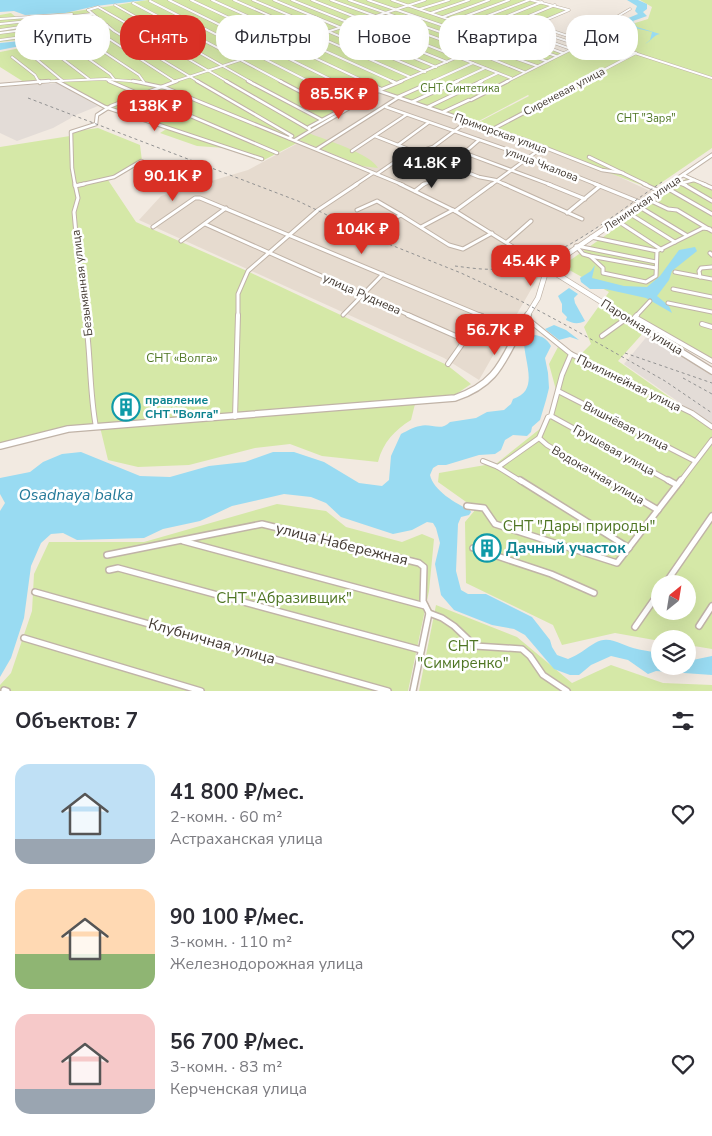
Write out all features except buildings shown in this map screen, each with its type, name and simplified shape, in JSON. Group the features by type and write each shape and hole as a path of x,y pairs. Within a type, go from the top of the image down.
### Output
{"street":[{"path":"169,0 216,23"},
{"name":"Приморская улица","path":"191,0 223,15"},
{"path":"212,0 245,15"},
{"path":"234,0 267,15"},
{"path":"253,0 289,15"},
{"path":"274,0 339,27"},
{"path":"292,0 339,19"},
{"path":"312,0 350,15"},
{"path":"330,0 371,15"},
{"path":"349,0 439,31"},
{"path":"368,0 439,24"},
{"path":"392,0 439,16"},
{"path":"396,2 401,0"},
{"path":"378,15 425,0"},
{"path":"420,10 449,0"},
{"path":"431,13 469,0"},
{"path":"448,15 489,0"},
{"path":"470,15 509,0"},
{"path":"489,15 530,0 569,10 556,16"},
{"path":"150,1 216,35"},
{"path":"510,15 542,2"},
{"path":"134,3 216,47"},
{"path":"115,5 322,120"},
{"path":"531,15 555,5"},
{"path":"0,19 89,11 98,7 310,130"},
{"path":"620,15 630,9"},
{"path":"89,11 94,14"},
{"path":"0,24 94,14"},
{"path":"110,27 189,77 292,136 289,138"},
{"path":"0,32 15,30"},
{"path":"329,32 425,72"},
{"path":"0,40 15,38"},
{"path":"110,40 174,81"},
{"path":"329,42 411,78"},
{"path":"556,49 564,52"},
{"path":"556,56 564,52"},
{"path":"329,53 396,82"},
{"path":"638,54 712,78"},
{"path":"429,55 447,62"},
{"path":"110,56 139,75 144,82"},
{"path":"12,57 35,75 40,83"},
{"path":"38,60 63,81"},
{"path":"64,60 89,79"},
{"path":"90,60 114,79"},
{"path":"107,108 174,81 240,60 337,111"},
{"path":"266,60 351,103"},
{"path":"290,60 364,96"},
{"name":"Приморская улица","path":"318,60 381,90 412,102 493,129 602,170 624,173"},
{"path":"419,60 436,67"},
{"path":"295,140 396,82 411,78 452,60"},
{"path":"466,60 510,78"},
{"path":"493,60 524,72"},
{"path":"520,60 536,66"},
{"path":"541,60 546,62"},
{"path":"443,112 549,60"},
{"name":"Сиреневая улица","path":"493,129 623,60"},
{"path":"316,149 386,107 399,97 472,63"},
{"path":"412,102 485,68"},
{"path":"428,107 498,73"},
{"path":"0,86 89,79 114,79 162,86 415,191 454,210 547,268 538,298 526,315 505,358 479,389 455,398 235,417 96,426 68,430 0,446"},
{"path":"106,79 277,153"},
{"path":"57,81 107,108 262,159"},
{"path":"310,130 309,127 351,103 381,90"},
{"name":"улица Чкалова","path":"386,107 528,157 600,186 640,204 686,235"},
{"name":"Безымянная улица","path":"96,426 92,407 90,345 82,292 84,280 80,267 74,212 77,200 71,132 96,124 97,115 107,108"},
{"path":"352,152 406,115"},
{"path":"418,151 433,147 468,121"},
{"path":"398,145 428,123"},
{"path":"375,136 418,151 480,177 495,180 582,219"},
{"path":"415,191 425,183 432,181 479,140"},
{"path":"421,227 454,210 543,147"},
{"path":"377,174 412,150"},
{"path":"465,153 512,169 585,199"},
{"name":"Ленинская улица","path":"547,268 576,246 712,155"},
{"path":"589,157 659,191"},
{"path":"75,186 114,177 141,161 164,170"},
{"path":"235,417 238,294 248,271 333,199 372,172"},
{"path":"683,174 712,188"},
{"path":"673,182 682,183 694,180"},
{"path":"682,183 712,200"},
{"path":"567,213 600,186"},
{"path":"665,187 712,214"},
{"path":"153,227 195,198 200,198 290,234 518,331"},
{"path":"648,199 668,209 676,210 711,230"},
{"path":"357,210 377,200 449,245 463,249 492,233"},
{"path":"181,241 226,208"},
{"path":"627,212 675,242"},
{"path":"394,219 401,214"},
{"path":"616,220 662,250"},
{"path":"507,242 531,221"},
{"name":"улица Руднева","path":"204,224 465,340"},
{"path":"590,237 657,251 703,228 711,230"},
{"path":"576,246 583,254 590,256 656,268"},
{"path":"576,246 656,262"},
{"path":"590,256 603,268 603,273 646,282 656,276 657,251"},
{"path":"700,277 699,271 701,268 712,267"},
{"name":"Паромная улица","path":"547,268 712,371"},
{"path":"675,272 712,279"},
{"path":"343,315 383,274"},
{"path":"673,288 712,297"},
{"path":"650,302 635,317 712,361"},
{"path":"668,303 712,312"},
{"path":"489,319 502,321 526,315"},
{"name":"Прилинейная улица","path":"526,315 571,354 604,372 692,413 712,427"},
{"path":"448,364 482,316"},
{"path":"602,336 627,318"},
{"path":"702,324 712,326"},
{"name":"Водокачная улица","path":"498,468 539,438 548,417 551,416 562,375 571,354"},
{"name":"Вишнёвая улица","path":"558,391 694,461"},
{"name":"Грушевая улица","path":"551,416 677,485"},
{"name":"Водокачная улица","path":"539,438 547,445 658,510"},
{"path":"467,506 484,508 495,524 617,563 712,440"},
{"path":"484,461 629,548"},
{"path":"671,575 712,516"},
{"name":"улица Набережная","path":"107,554 262,524 419,563 424,567 425,606 429,613"},
{"path":"181,540 425,606"},
{"path":"473,548 551,574 594,593"},
{"path":"108,570 118,568 421,650"},
{"name":"Клубничная улица","path":"35,592 388,691"},
{"path":"635,627 651,604"},
{"path":"699,626 712,606"},
{"path":"414,691 429,613 442,618 454,626 475,646 522,649 530,656 543,675 567,691"},
{"path":"24,638 201,691"}],"shaded area":[{"path":"57,83 98,106 71,117 53,128 17,141 0,133 0,87"},
{"path":"382,91 542,147 613,174 652,192 548,260 479,380 444,358 139,220 161,196 248,170 302,141 301,139 310,132 361,101"},
{"path":"649,334 712,374 712,425 624,364"}],"green space":[{"path":"148,0 531,0 569,10 556,16 439,15 439,60 556,60 556,50 566,52 566,60 638,60 638,22 648,19 652,7 640,0 712,0 712,148 652,189 477,123 528,95 475,123 380,89 364,95 307,128 310,130 295,139 299,142 262,161 225,148 197,146 160,133 168,128 106,108 59,82 27,84 0,67 0,52 15,49 15,60 110,60 110,15 41,15"},
{"path":"11,13 15,16 15,40 0,42 0,15"},
{"name":"СНТ «Волга»","path":"98,128 140,145 142,161 108,180 136,222 247,271 447,365 471,384 455,395 416,400 411,420 390,437 383,448 378,462 322,456 290,444 255,448 189,465 138,467 108,460 99,423 69,427 0,443 0,147 70,136 70,132"},
{"path":"309,133 357,152 373,162 378,168 362,166 299,140"},
{"path":"687,178 712,190 712,358 603,301 609,292 562,266"},
{"name":"СНТ \"Дары природы\"","path":"600,305 644,332 618,361 712,427 712,649 696,646 696,630 651,630 651,639 615,633 562,645 553,625 466,583 465,522 476,509 438,482 439,473 497,463 541,428 550,415 556,390 549,364 558,347 577,358 591,344 584,327"},
{"name":"СНТ \"Абразивщик\"","path":"277,504 326,511 346,527 402,542 422,534 434,539 429,591 408,691 0,691 0,685 11,673 32,611 34,574 49,542 144,542"},
{"name":"СНТ \"Симиренко\"","path":"436,605 517,637 572,683 611,665 663,683 712,685 712,691 419,691"}],"water":[{"path":"0,0 146,0 96,6 65,13 25,15 14,11 0,12"},
{"path":"627,0 638,0 647,4 647,9 643,12 647,16 638,19 638,15 636,15 638,14 635,11 637,6"},
{"path":"638,27 660,34 645,44 650,40 652,32"},
{"path":"15,42 15,47 0,50 0,43"},
{"path":"695,247 697,251 672,271 669,280 657,296 669,306 672,313 646,298 605,289 590,289 581,282 580,278 591,271 595,265 592,278 624,286 647,287 660,276 679,250"},
{"path":"569,288 578,294 574,298 575,303 585,321 570,322 566,320 567,317 562,312 562,304 558,296"},
{"path":"554,325 566,330 579,340 570,337 559,340 545,329"},
{"name":"Osadnaya balka","path":"535,335 544,338 551,346 545,358 549,388 540,420 532,427 531,432 527,436 513,435 505,440 501,450 495,454 479,455 446,465 438,465 433,468 430,475 440,491 471,512 469,515 461,517 458,524 456,571 461,590 468,594 486,594 532,617 550,640 557,655 568,659 601,641 611,640 632,648 651,652 651,673 648,674 628,660 611,656 591,665 579,675 570,675 554,669 525,635 514,629 492,625 454,610 441,595 435,564 440,543 433,523 427,522 412,530 393,534 341,517 326,503 311,497 284,494 232,506 200,521 163,529 144,538 77,540 63,533 51,534 41,543 31,566 24,618 11,658 0,677 0,511 5,503 0,494 0,478 30,472 43,462 62,454 81,452 140,476 170,477 209,466 245,462 273,452 294,452 324,462 359,483 382,486 389,480 391,456 401,434 424,425 439,427 450,422 476,418 487,412 504,410 511,404 513,399 526,390 529,375 524,341"},
{"name":"Osadnaya balka","path":"712,656 712,675 696,674 696,659"}],"railway":[{"path":"28,98 298,201 381,241 461,273 519,300 573,329 665,381 712,413"},
{"path":"455,266 499,269 527,263 548,255 588,234 662,182"},
{"path":"625,353 712,383"},
{"path":"683,378 712,394"}],"place":[{"name":"правление СНТ \"Волга\"","path":"126,407"},
{"name":"Дачный участок","path":"487,548"}],"park label":[{"name":"СНТ Синтетика","path":"460,88"},
{"name":"СНТ \"Заря\"","path":"646,118"}]}
